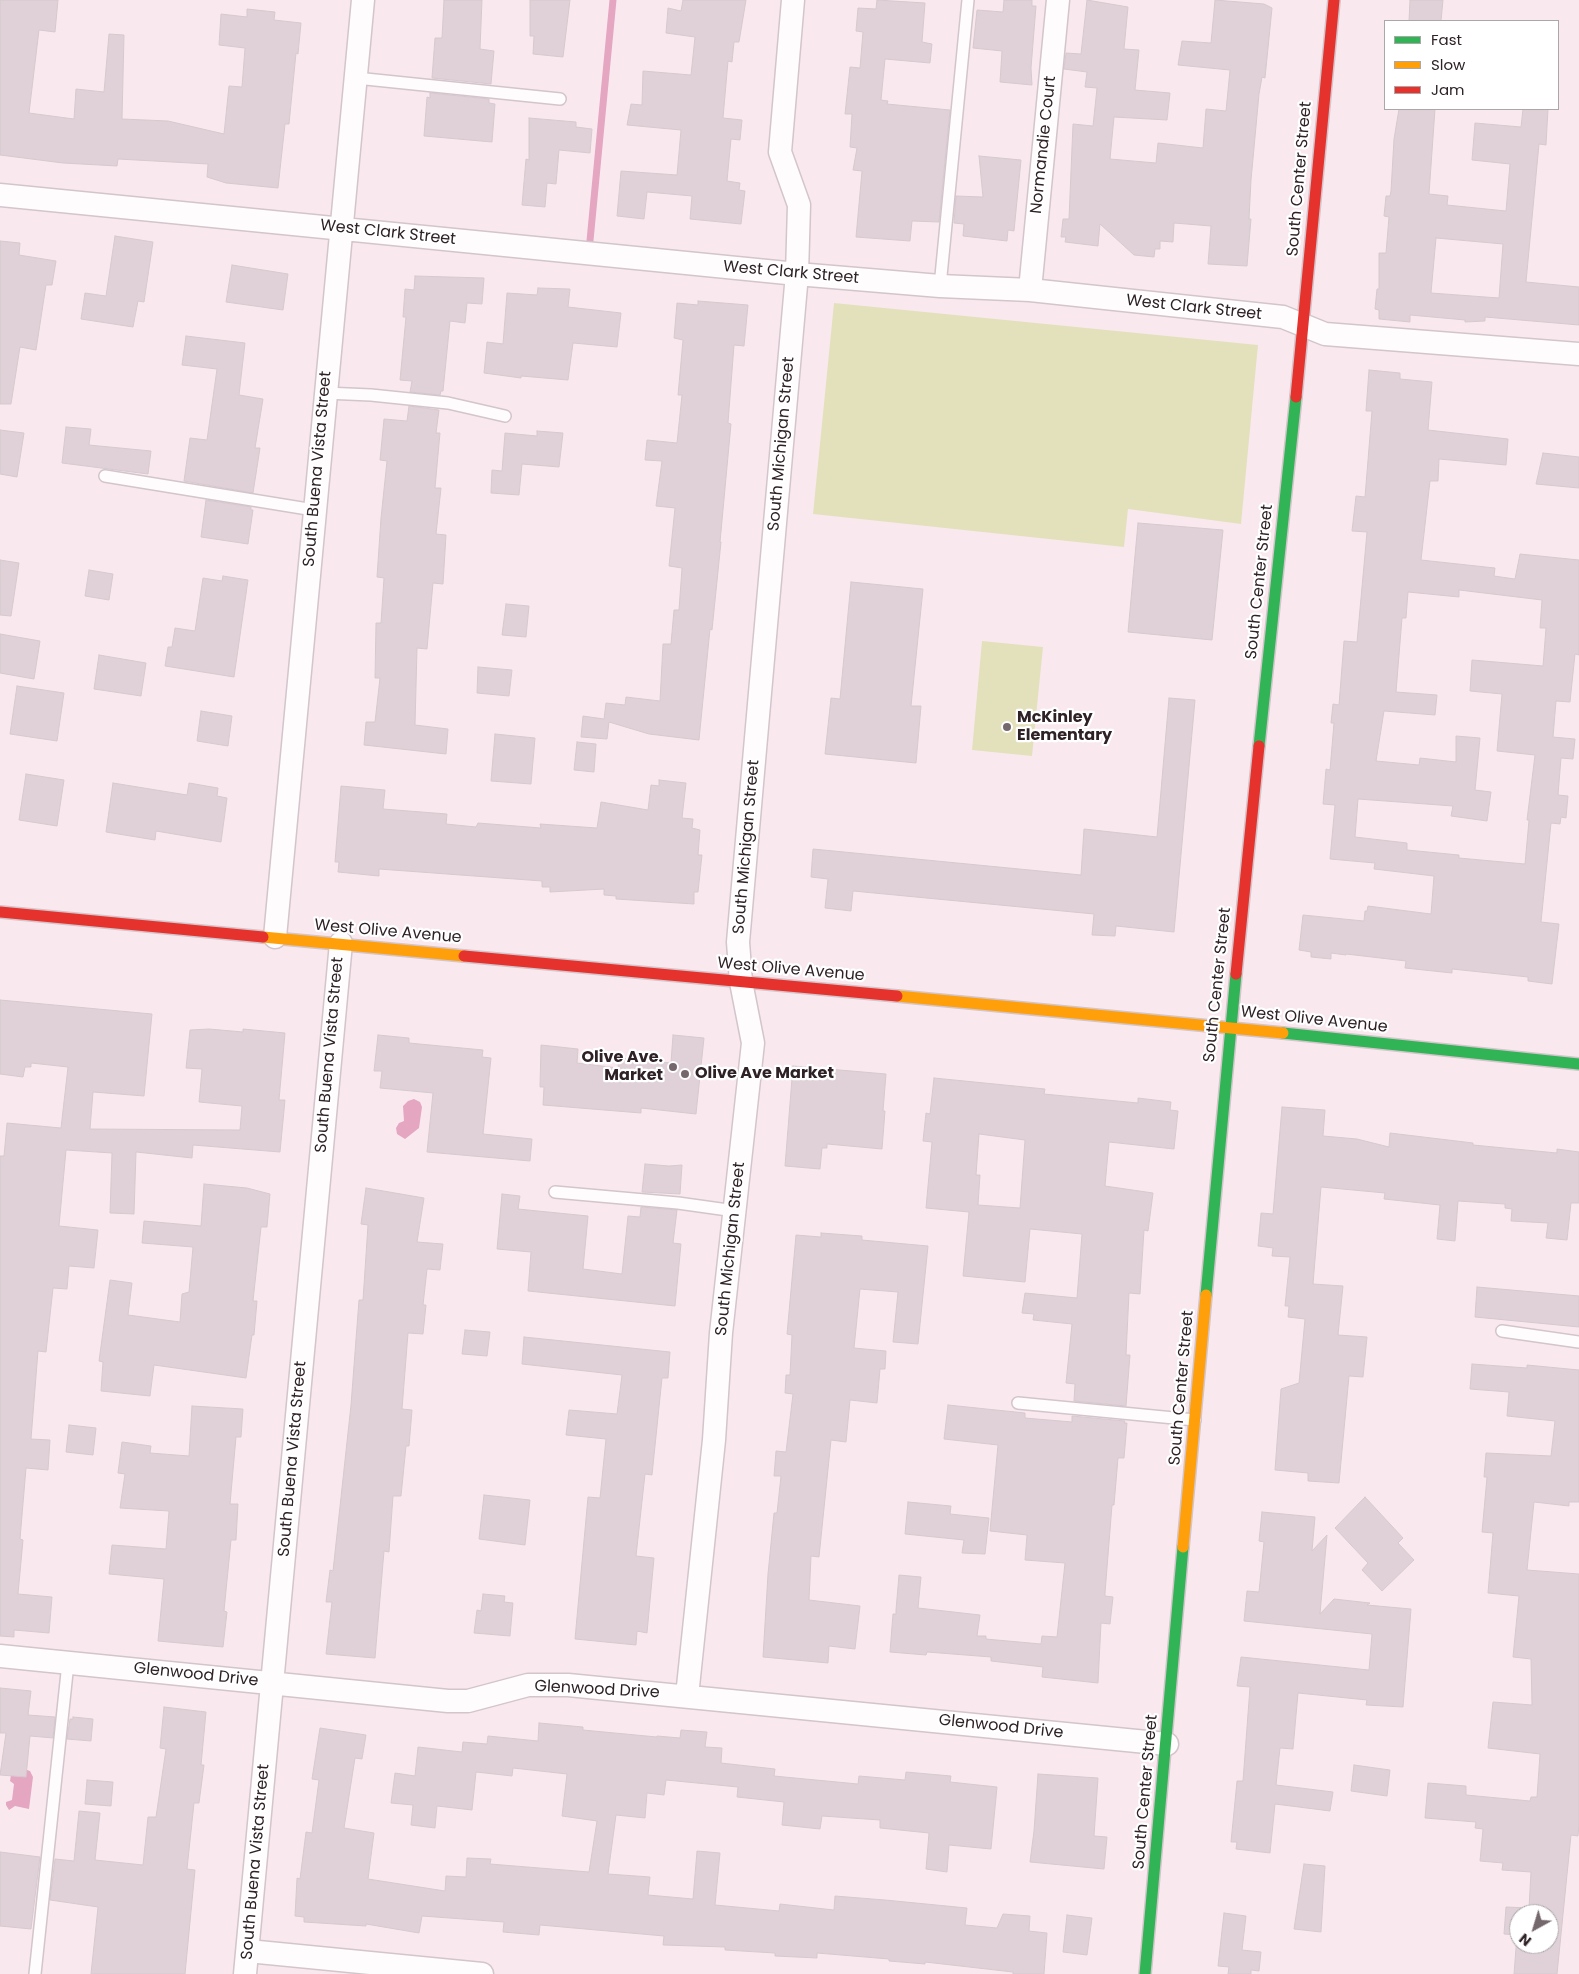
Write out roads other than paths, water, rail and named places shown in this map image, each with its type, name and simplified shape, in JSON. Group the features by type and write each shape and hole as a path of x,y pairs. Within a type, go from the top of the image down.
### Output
{"street":[{"name":"South Buena Vista Street","path":"275,937 363,0"},
{"name":"South Michigan Street","path":"687,1696 714,1440 721,1334 752,1044 741,982 738,942 797,274 800,205 780,152 792,0"},
{"name":"Normandie Court","path":"1030,290 1058,0"},
{"name":"South Center Street","path":"1145,1974 1230,1028 1303,326 1334,0"},
{"name":"West Clark Street","path":"0,195 797,274 940,286 1030,290 1283,317 1325,334 1579,354"},
{"name":"West Olive Avenue","path":"0,912 1230,1028 1579,1064"},
{"name":"South Buena Vista Street","path":"246,1974 341,943"},
{"name":"Glenwood Drive","path":"0,1656 448,1701 468,1701 528,1685 568,1685 1167,1744"},
{"path":"248,1951 482,1974"}],"lane":[{"path":"940,286 968,0"},
{"path":"356,78 560,99"},
{"path":"325,393 371,395 448,403 505,416"},
{"path":"105,476 314,510"},
{"path":"555,1192 678,1203 735,1211"},
{"path":"1502,1331 1579,1342"},
{"path":"1018,1403 1195,1420"},
{"path":"35,1974 68,1662"}],"waterway":[{"path":"589,251 613,0"}],"place":[{"name":"McKinley Elementary","path":"1007,727"},
{"name":"Olive Ave. Market","path":"673,1067"},
{"name":"Olive Ave Market","path":"685,1074"}]}
